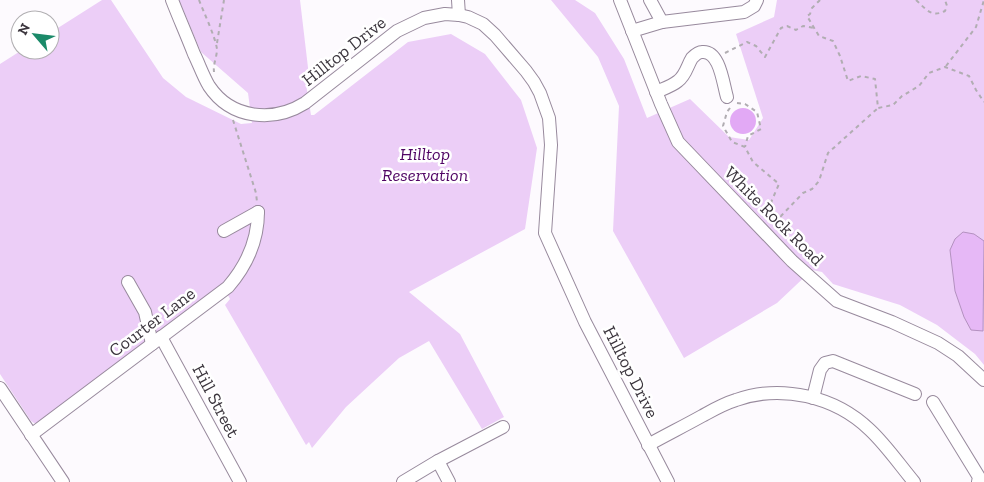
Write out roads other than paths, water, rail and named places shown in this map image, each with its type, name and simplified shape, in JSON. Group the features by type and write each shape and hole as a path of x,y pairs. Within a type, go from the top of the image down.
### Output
{"street":[{"name":"Hilltop Drive","path":"172,0 208,85 219,98 240,111 259,115 288,112 305,102 397,31 424,18 445,14 468,17 483,24 495,35 526,71 540,93 549,118 551,145 545,234 585,322 668,482"},
{"path":"458,0 459,15"},
{"name":"White Rock Road","path":"620,0 678,142 792,261 837,301 892,322 938,343 958,356 984,380"},
{"path":"650,0 662,22"},
{"path":"632,31 662,22 744,12 754,6 756,0"},
{"path":"656,92 680,80 692,58 698,53 705,52 716,58 730,102"},
{"name":"Courter Lane","path":"31,435 219,294 235,278 252,251 257,232 258,212 224,231"},
{"name":"Hill Street","path":"128,282 145,312 157,340 240,482"},
{"path":"813,398 820,370 826,363 833,361 914,394"},
{"path":"0,388 62,482"},
{"path":"648,445 736,399 774,393 794,394 813,398 839,408 859,420 877,437 914,482"},
{"path":"933,402 978,476 978,482"},
{"path":"403,482 438,461 503,427"},
{"path":"438,461 449,482"}],"park label":[{"name":"Hilltop Reservation","path":"425,164"}]}
